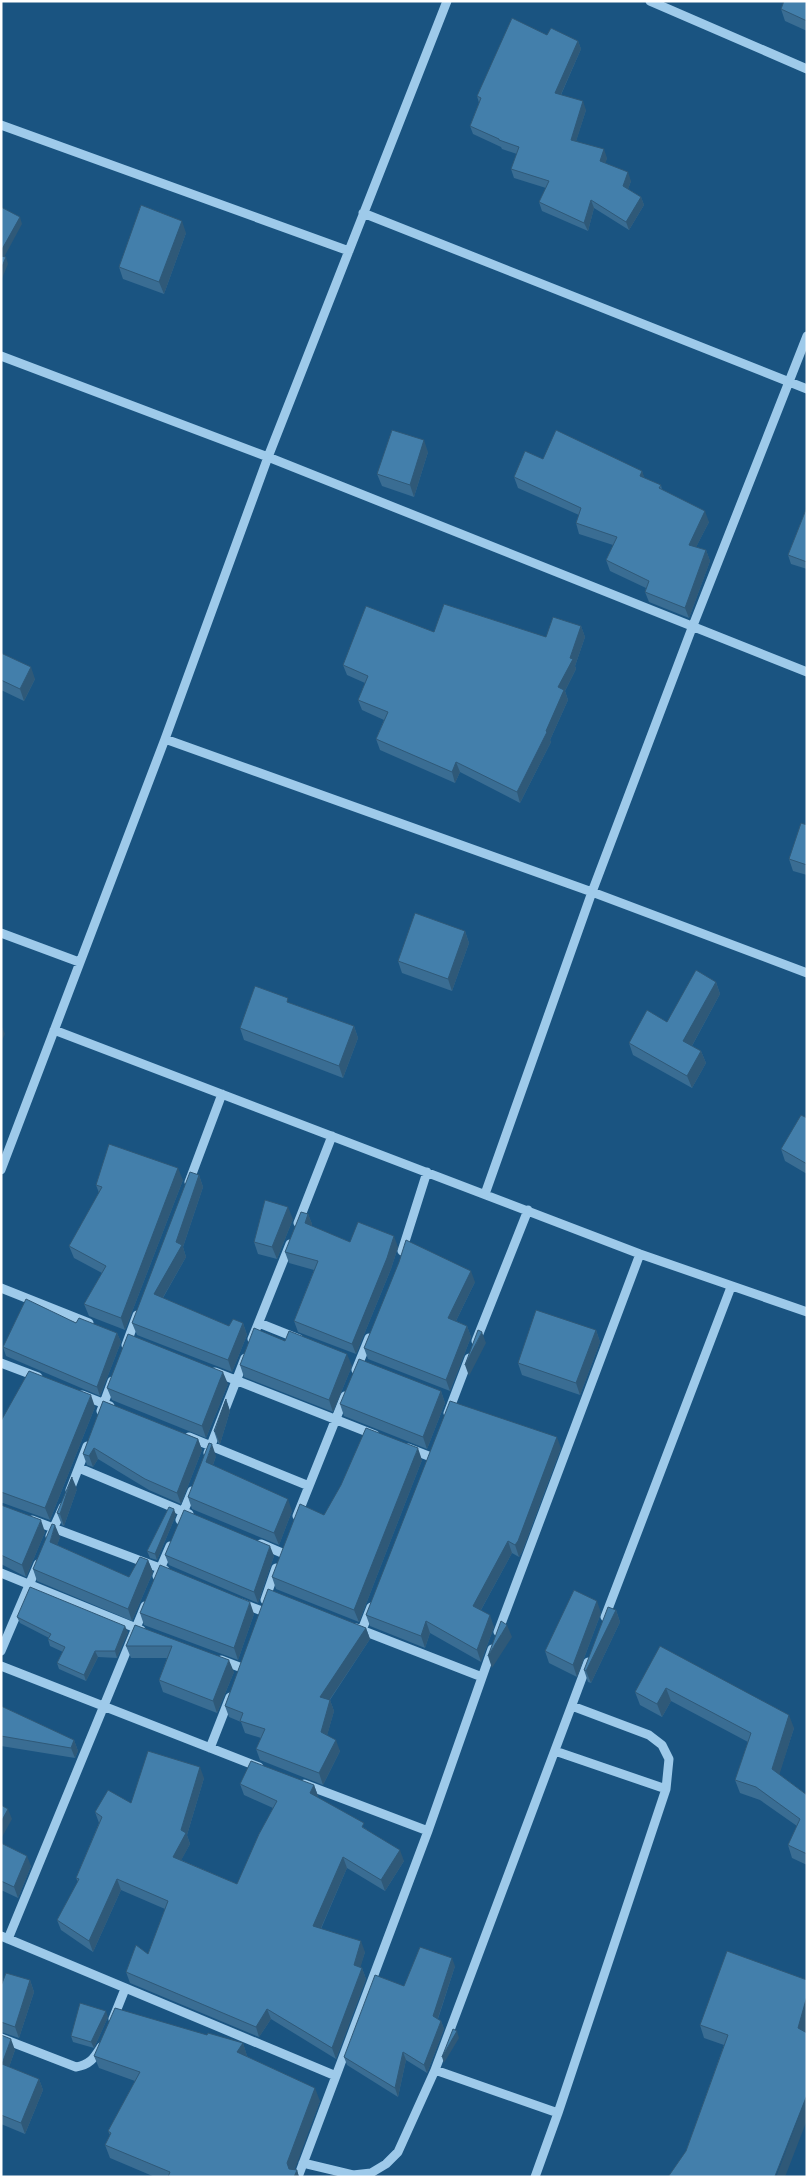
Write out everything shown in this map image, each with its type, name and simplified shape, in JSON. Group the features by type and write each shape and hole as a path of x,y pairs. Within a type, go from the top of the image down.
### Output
{"street":[{"path":"1,1170 165,739 268,457 349,252 362,213 447,1"},
{"path":"650,1 807,69"},
{"path":"1,125 349,252"},
{"path":"362,213 807,389"},
{"path":"485,1194 592,892 692,628 807,336"},
{"path":"1,356 268,457 692,628 807,672"},
{"path":"165,739 592,892 807,973"},
{"path":"1,933 79,962"},
{"path":"54,1030 640,1254 807,1312"},
{"path":"184,1194 222,1094"},
{"path":"204,1462 332,1136"},
{"path":"400,1261 426,1172"},
{"path":"444,1424 449,1397 528,1210"},
{"path":"298,2177 640,1254"},
{"path":"603,1622 731,1287"},
{"path":"1,1288 101,1327"},
{"path":"121,1357 133,1340 142,1302"},
{"path":"259,1323 304,1341"},
{"path":"292,1528 351,1383 363,1364 374,1326"},
{"path":"119,1334 133,1340"},
{"path":"350,1359 363,1364"},
{"path":"1,1363 44,1380"},
{"path":"209,1369 392,1442 433,1452 428,1466"},
{"path":"97,1422 114,1376"},
{"path":"70,1390 122,1411"},
{"path":"184,1435 310,1486"},
{"path":"1,1651 90,1440"},
{"path":"79,1468 202,1520"},
{"path":"197,1479 104,1708 5,1938 336,2076"},
{"path":"19,1516 170,1572"},
{"path":"255,1542 283,1549 272,1594 258,1621"},
{"path":"1,1573 154,1635"},
{"path":"234,1600 262,1611"},
{"path":"362,1630 373,1602"},
{"path":"344,1623 482,1677"},
{"path":"303,2164 353,2176 371,2173 386,2164 398,2152 435,2070 593,1650"},
{"path":"215,1658 238,1677"},
{"path":"210,1748 245,1658"},
{"path":"1,1666 104,1708 264,1769"},
{"path":"535,2177 666,1789 669,1759 662,1745 649,1736 572,1706"},
{"path":"555,1751 666,1789"},
{"path":"292,1779 428,1830"},
{"path":"1,2038 76,2067 86,2065 93,2060 106,2035 125,1989"},
{"path":"435,2070 558,2113"}],"building":[{"path":"784,1 807,1 807,21 781,9"},
{"path":"512,18 547,35 551,28 578,41 555,93 583,101 571,140 604,149 600,161 628,172 623,186 641,197 626,222 591,200 584,223 539,202 549,181 511,169 519,147 470,126 481,98 477,96"},
{"path":"141,205 182,221 159,282 119,267"},
{"path":"1,207 20,217 1,251"},
{"path":"1,256 6,257 1,269"},
{"path":"392,430 424,440 410,485 377,474"},
{"path":"556,430 642,471 640,476 661,485 659,488 705,511 689,545 706,550 685,608 645,592 649,581 606,560 617,537 576,523 581,508 514,477 525,451 543,459"},
{"path":"807,507 807,562 788,555"},
{"path":"444,604 546,637 553,617 581,626 570,658 573,659 558,687 564,690 547,732 517,792 456,762 452,772 376,739 388,712 358,700 368,676 343,665 366,606 434,632"},
{"path":"1,653 31,667 20,689 1,680"},
{"path":"801,823 807,825 807,865 789,859"},
{"path":"415,913 465,931 448,979 398,961"},
{"path":"696,970 716,982 683,1041 701,1051 687,1076 629,1043 647,1010 667,1022"},
{"path":"255,986 288,998 287,1002 354,1026 339,1066 240,1028"},
{"path":"801,1115 807,1118 807,1164 781,1149"},
{"path":"109,1144 178,1168 121,1318 84,1304 106,1266 69,1246 102,1187 96,1185"},
{"path":"190,1172 199,1175 176,1242 182,1245 154,1294 229,1326 233,1319 243,1323 228,1360 132,1323"},
{"path":"265,1200 288,1207 272,1247 254,1242"},
{"path":"301,1212 308,1214 305,1223 350,1242 358,1222 394,1236 352,1344 294,1321 318,1261 285,1252"},
{"path":"406,1240 471,1271 448,1318 467,1326 446,1380 364,1348"},
{"path":"26,1299 76,1323 79,1318 117,1333 97,1387 3,1347"},
{"path":"536,1310 596,1330 576,1383 518,1363"},
{"path":"254,1328 285,1341 289,1331 347,1354 329,1400 240,1365"},
{"path":"478,1330 482,1332 465,1365"},
{"path":"128,1334 223,1372 202,1426 107,1388"},
{"path":"359,1359 441,1391 423,1437 340,1404"},
{"path":"29,1371 91,1395 45,1508 1,1492 1,1421"},
{"path":"226,1399 215,1432 214,1431"},
{"path":"103,1401 198,1439 177,1493 145,1479 94,1448 89,1456 83,1454"},
{"path":"450,1401 557,1437 518,1541 515,1545 508,1541 473,1606 490,1615 477,1650 426,1621 421,1636 366,1615"},
{"path":"366,1428 418,1448 354,1610 272,1577 300,1504 324,1515 341,1485"},
{"path":"209,1443 212,1444 206,1462 288,1499 274,1533 188,1497"},
{"path":"72,1477 60,1514 57,1513"},
{"path":"1,1505 41,1520 22,1565 1,1555"},
{"path":"169,1507 174,1509 155,1554 147,1551"},
{"path":"184,1510 270,1546 254,1592 165,1555"},
{"path":"52,1524 55,1525 50,1542 129,1577 140,1557 148,1560 128,1609 33,1569"},
{"path":"160,1565 250,1602 234,1648 140,1613"},
{"path":"30,1587 125,1626 115,1651 95,1651 84,1675 57,1663 65,1647 48,1639 51,1634 17,1617"},
{"path":"268,1589 366,1628 320,1697 330,1700 321,1732 336,1740 319,1773 256,1749 265,1729 240,1721 243,1713 225,1706"},
{"path":"574,1590 597,1601 573,1665 545,1651"},
{"path":"608,1607 616,1610 586,1671 584,1670"},
{"path":"501,1621 507,1625 488,1656"},
{"path":"135,1625 229,1660 213,1701 159,1680 172,1646 126,1646"},
{"path":"660,1646 789,1715 772,1769 807,1795 807,1854 788,1845 800,1819 756,1787 735,1780 751,1733 666,1688 657,1704 635,1692"},
{"path":"1,1706 74,1740 71,1748 1,1736"},
{"path":"148,1751 200,1767 181,1830 186,1833 173,1857 237,1884 259,1834 277,1801 240,1784 251,1761 314,1785 310,1793 364,1823 362,1827 400,1850 381,1880 343,1857 313,1926 361,1941 354,1965 362,1968 332,2048 267,2009 256,2027 126,1972 136,1945 148,1954 168,1901 117,1879 89,1941 57,1920 79,1879 76,1878 102,1817 95,1812 108,1790 131,1803"},
{"path":"1,1805 8,1809 1,1822"},
{"path":"1,1843 27,1856 14,1887 1,1881"},
{"path":"420,1947 452,1958 433,2016 441,2021 424,2065 403,2052 395,2088 344,2057 375,1975 404,1986"},
{"path":"727,1951 807,1980 807,1996 798,2028 807,2033 807,2095 775,2176 777,2177 668,2177 686,2151 728,2035 700,2025"},
{"path":"6,1973 30,1980 15,2027 1,2022 1,1986"},
{"path":"80,2003 106,2011 91,2042 71,2036"},
{"path":"115,2008 207,2035 208,2033 243,2043 237,2052 315,2088 287,2163 289,2169 297,2170 294,2177 168,2177 170,2172 105,2145 111,2133 108,2131 140,2072 94,2056"},
{"path":"453,2029 457,2031 442,2057"},
{"path":"1,2035 11,2039 2,2064 39,2079 21,2123 1,2115"}]}
